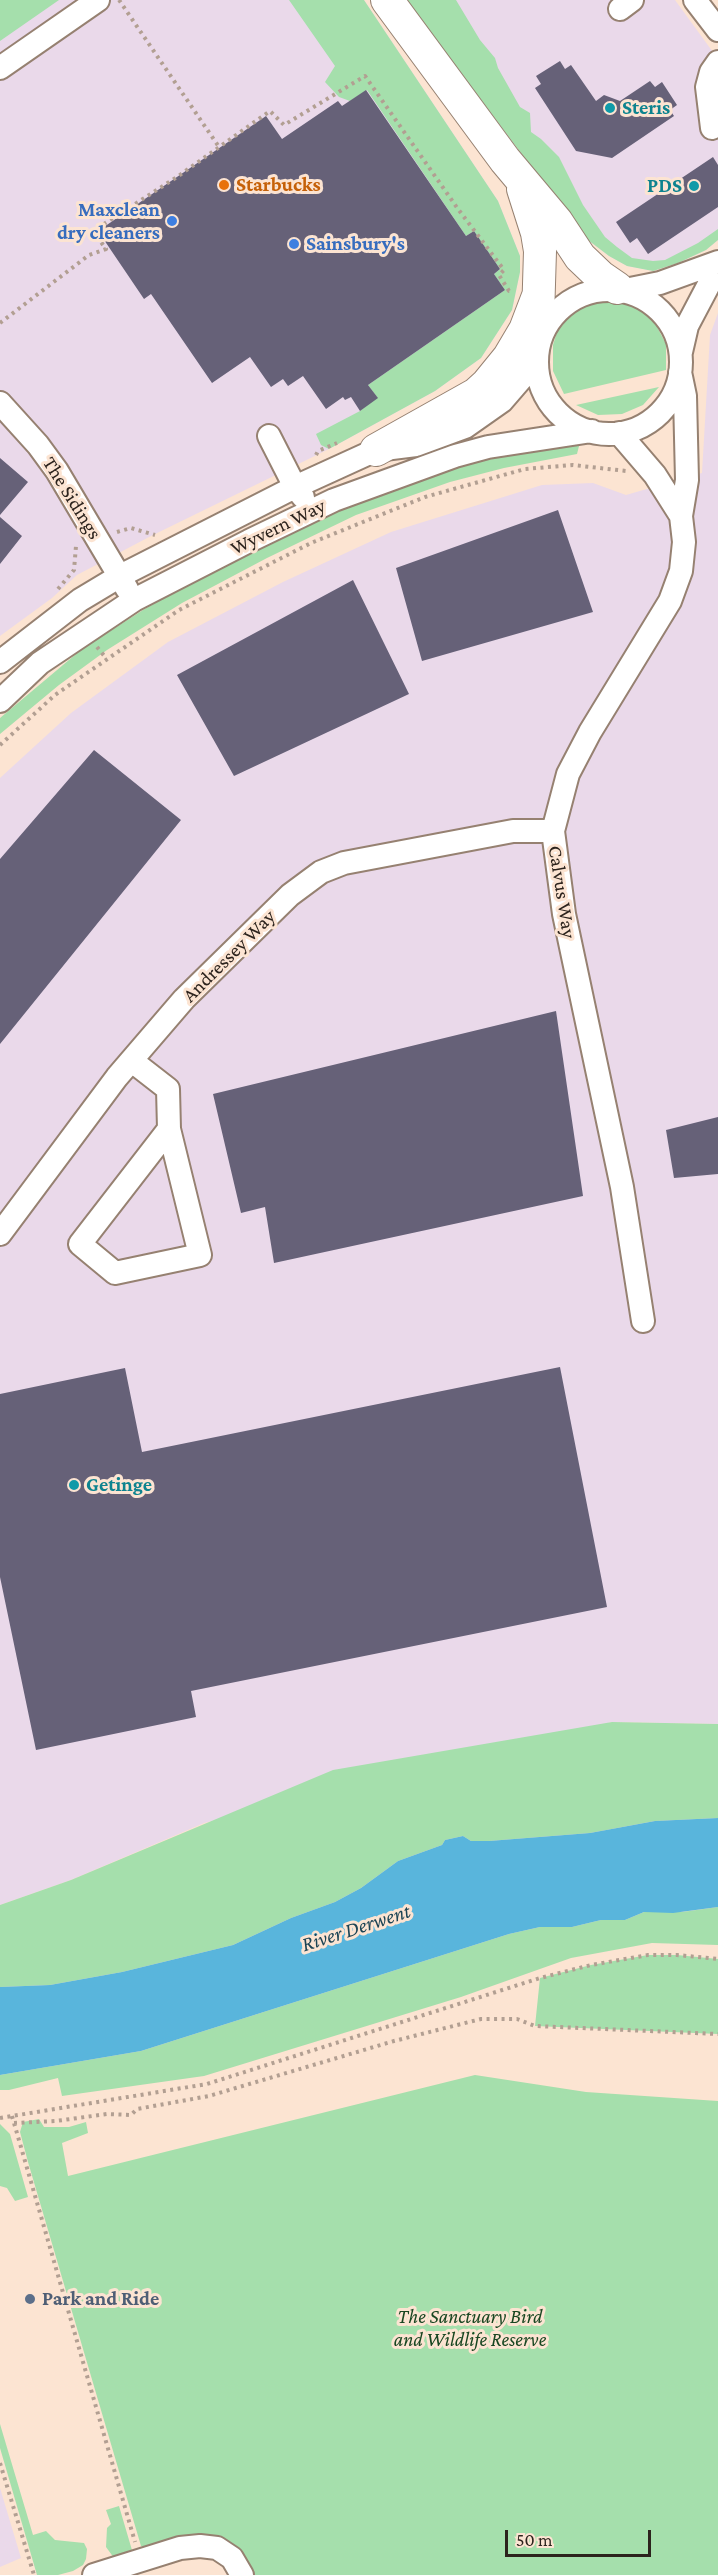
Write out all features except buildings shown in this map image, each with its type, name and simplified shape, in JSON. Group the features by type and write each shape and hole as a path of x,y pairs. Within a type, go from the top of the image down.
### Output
{"highway":[{"path":"387,0 520,180 541,201 588,266 620,289"},
{"path":"376,450 476,394 509,357 525,330 529,295 540,251 537,233 520,180"},
{"path":"529,295 537,353"}],"street":[{"path":"0,68 98,0"},
{"path":"695,0 718,30"},
{"path":"712,128 707,87 711,72 718,62"},
{"path":"718,262 660,283 592,292 562,309 552,322 537,353 540,384 555,410 576,425 592,432 619,433 641,425 660,412 669,400 680,363 687,326 718,267"},
{"path":"620,289 648,299 659,308 677,338 685,396 687,480 681,516"},
{"name":"Wyvern Way","path":"0,662 80,600 120,576 295,487 376,450 416,445 465,427 502,400 521,379 537,353"},
{"name":"The Sidings","path":"0,403 38,445 57,471 134,600"},
{"name":"Wyvern Way","path":"0,701 40,663 134,600 334,500 394,477 477,450 592,432"},
{"path":"619,433 655,475 681,516"},
{"path":"269,436 303,498 334,500"},
{"name":"Calvus Way","path":"643,1322 622,1186 564,914 553,831 568,774 590,732 670,601 681,571 684,542 681,516"},
{"name":"Andressey Way","path":"0,1234 132,1061 200,983 290,895 321,872 344,863 513,831 553,831"},
{"path":"132,1061 168,1089 169,1129 200,1255 115,1273 80,1244 169,1129"},
{"path":"94,2575 180,2548 200,2546 216,2548 232,2558 242,2575"}],"path":[{"path":"119,0 219,147"},
{"path":"0,323 89,255 106,249 93,231 270,111 284,125 365,76 458,209 504,270 499,275 509,291 529,295"},
{"path":"0,745 55,695 171,616 311,543 425,497 525,469 573,465 633,472 640,482 655,475"},
{"path":"0,2118 207,2084 540,1978 591,1965 648,1955 676,1954 718,1959"},
{"path":"14,2123 56,2121 107,2114 131,2115 137,2109 209,2096 404,2038 481,2019 517,2019 535,2026 718,2034"},
{"path":"12,2116 140,2560"},
{"path":"0,2463 34,2575"}],"shaded area":[{"path":"26,0 364,0 498,201 520,256 520,272 512,310 481,358 435,391 329,449 77,575 52,598 0,636 0,20"},
{"path":"406,0 675,0 718,59 718,240 706,250 653,271 627,266 584,237"},
{"path":"718,313 718,1724 612,1722 204,1823 71,1880 0,1905 0,778 71,713 168,642 283,582 391,532 542,485 593,483 626,495 702,473 710,335"},
{"path":"0,2488 21,2558 0,2567"}],"green space":[{"path":"0,0 59,0 0,41"},
{"path":"289,0 364,0 498,201 520,256 520,272 512,310 481,358 435,391 329,449 321,445 316,434 360,411 377,397 368,385 505,290 494,274 500,269 474,231 466,236 367,90 350,101 339,97 325,82 335,66"},
{"path":"406,0 456,0 480,40 495,58 498,68 520,107 530,113 531,132 559,157 583,205 605,237 617,247 632,258 653,261 665,260 698,243 718,229 718,240 706,250 653,271 627,266 584,237"},
{"path":"609,300 634,305 654,321 666,344 666,370 564,394 553,371 553,345 557,332 573,312 584,305"},
{"path":"659,387 643,405 622,414 598,415 576,405"},
{"path":"580,442 577,454 504,468 450,482 356,515 267,558 182,603 107,650 59,685 0,734 0,718 82,649 143,610 220,566 294,529 377,493 456,466 547,446"},
{"path":"612,1722 718,1724 718,1818 655,1821 590,1833 489,1841 471,1841 463,1836 445,1840 442,1845 398,1861 361,1888 335,1902 291,1918 233,1945 122,1972 50,1985 0,1987 0,1905 71,1880 333,1770"},
{"path":"718,1907 718,1945 652,1943 571,1958 461,1997 204,2076 62,2096 58,2078 9,2090 0,2090 0,2075 141,2051 509,1934 540,1927 572,1927 601,1920 625,1920 644,1912 682,1912"},
{"path":"648,1955 718,1959 718,2034 535,2026 540,1978 591,1965"},
{"name":"The Sanctuary Bird and Wildlife Reserve","path":"475,2075 586,2092 718,2101 718,2575 252,2575 247,2562 232,2544 213,2536 193,2535 149,2547 141,2546 28,2162 20,2132 23,2122 39,2119 44,2127 69,2127 86,2122 88,2133 62,2143 68,2176"},
{"path":"0,2124 10,2134 28,2197 15,2201 7,2188 0,2186"},
{"path":"0,2424 33,2535 46,2531 55,2540 84,2543 87,2549 83,2565 73,2571 58,2575 37,2575 0,2448"},
{"path":"119,2506 134,2557 114,2558 106,2547 107,2528 111,2524 106,2510"}],"water":[{"name":"River Derwent","path":"718,1818 718,1907 673,1913 644,1912 625,1920 601,1920 572,1927 540,1927 509,1934 141,2051 0,2075 0,1987 50,1985 122,1972 233,1945 291,1918 335,1902 361,1888 398,1861 442,1845 445,1840 463,1836 471,1841 489,1841 590,1833 655,1821"}],"place":[{"name":"Steris","path":"610,108"},
{"name":"Starbucks","path":"224,185"},
{"name":"PDS","path":"694,186"},
{"name":"Maxclean dry cleaners","path":"172,221"},
{"name":"Sainsbury's","path":"294,244"},
{"name":"Getinge","path":"74,1485"},
{"name":"Park and Ride","path":"30,2299"}]}
